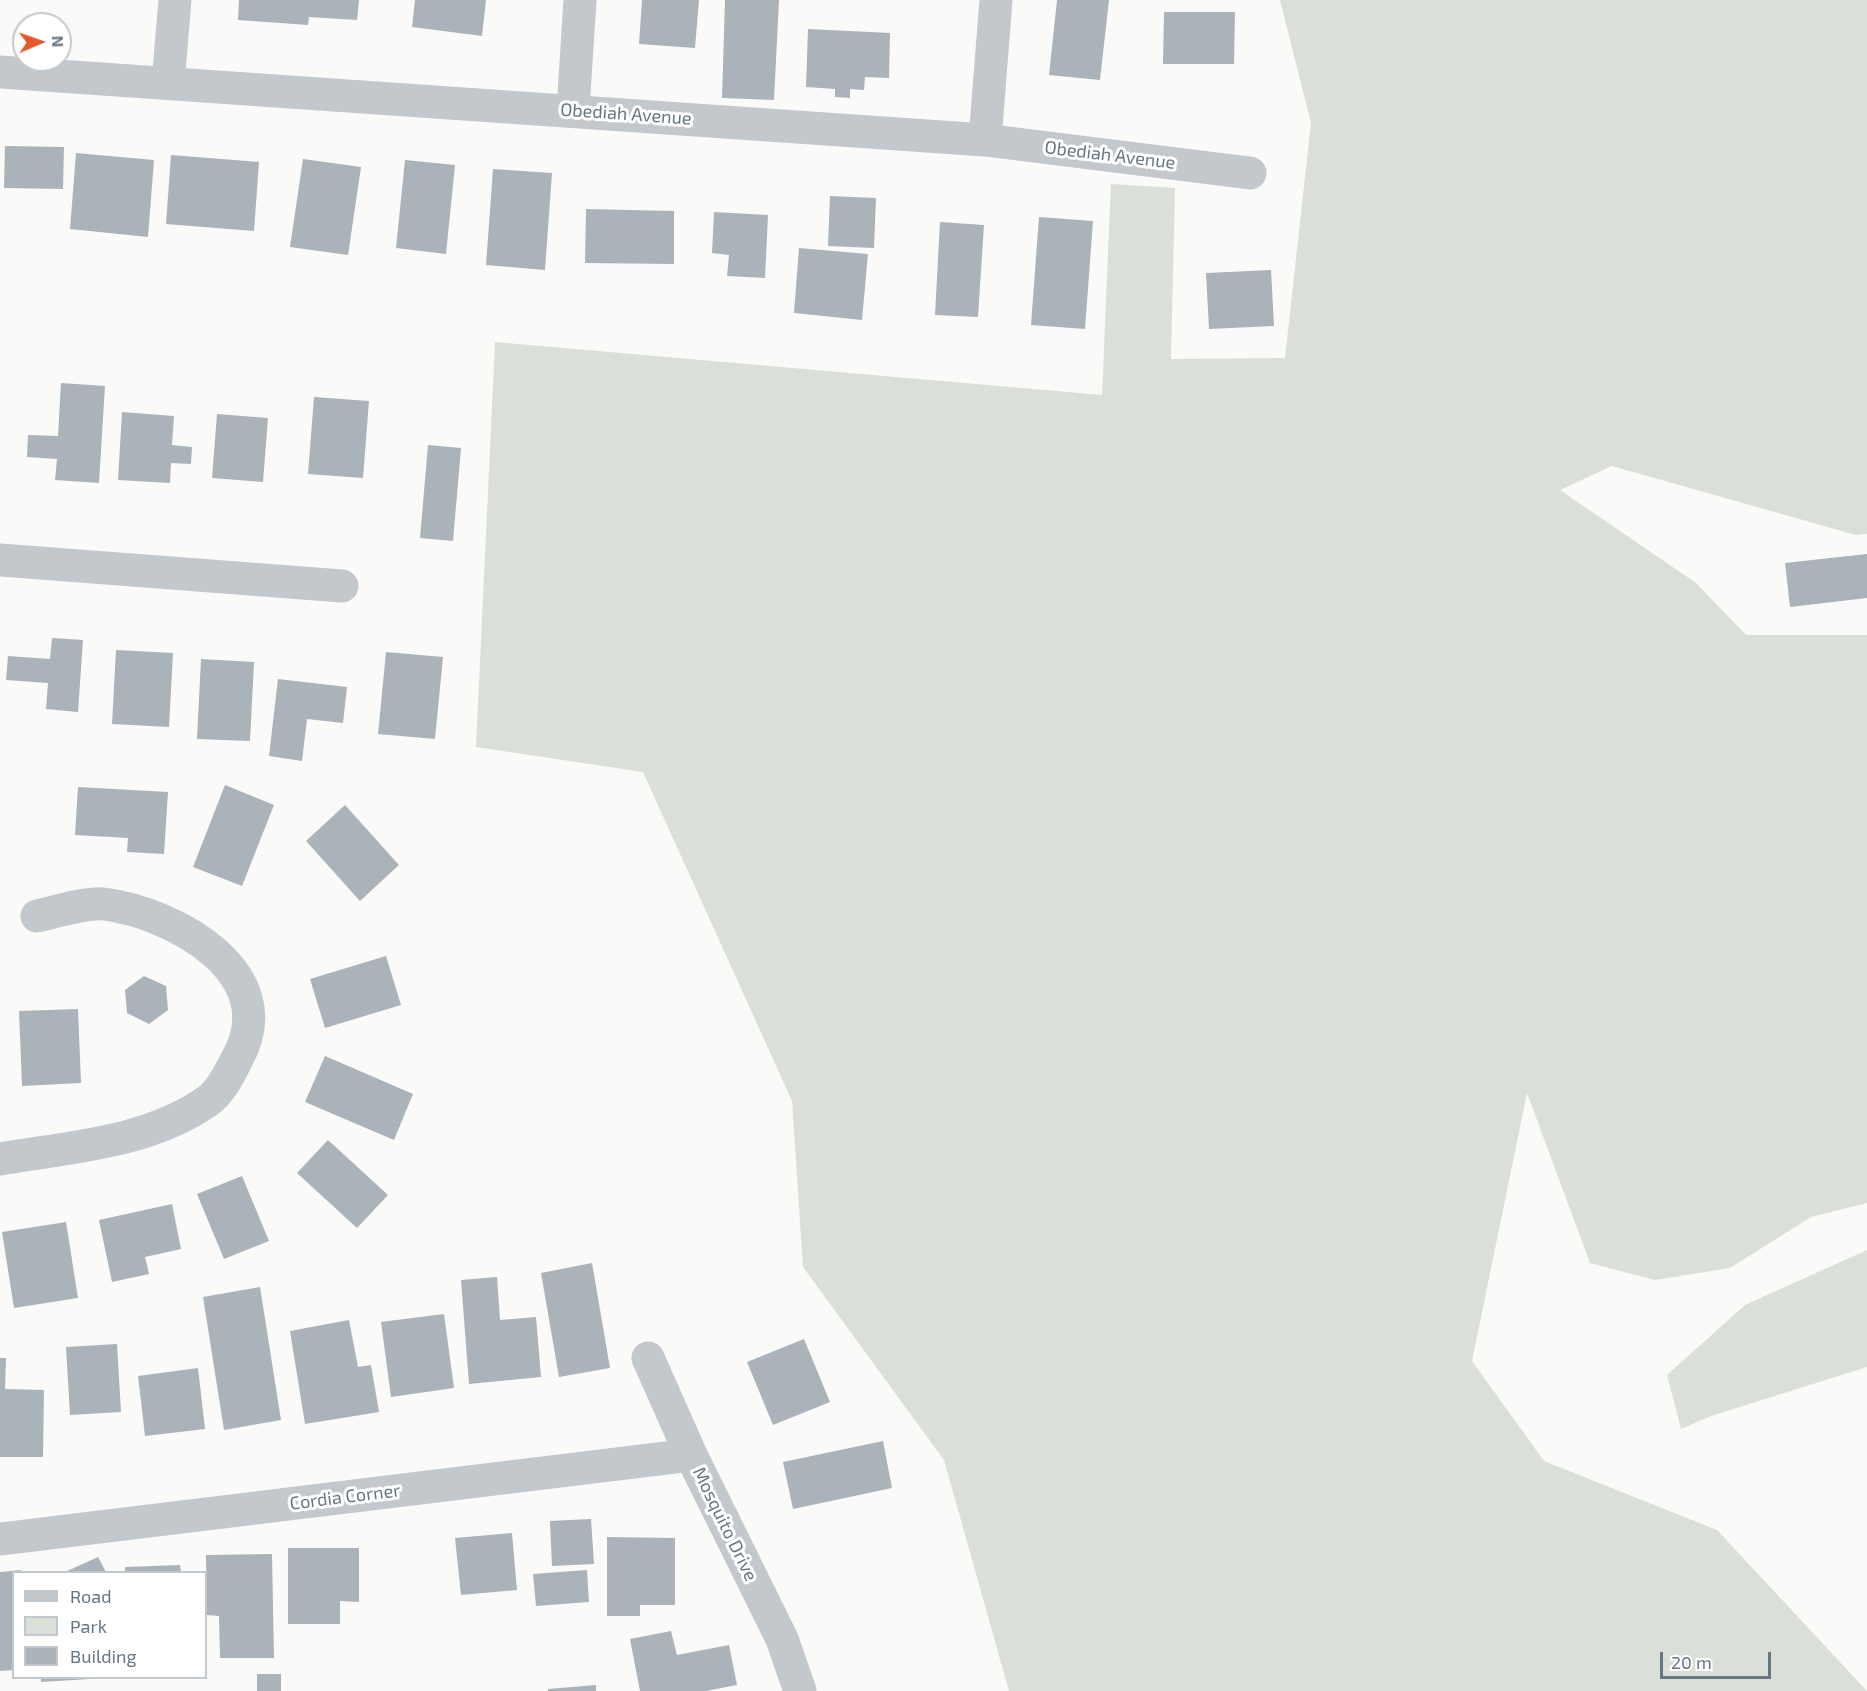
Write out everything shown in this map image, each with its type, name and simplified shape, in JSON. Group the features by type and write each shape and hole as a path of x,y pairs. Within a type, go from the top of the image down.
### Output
{"street":[{"path":"168,82 175,0"},
{"path":"573,110 580,0"},
{"path":"985,140 996,0"},
{"name":"Obediah Avenue","path":"0,72 985,140 1250,173"},
{"path":"0,560 342,586"},
{"path":"0,1159 134,1136 192,1111 211,1099 225,1081 245,1046 248,1028 247,1007 241,987 230,967 201,940 175,925 137,911 102,904 37,916"},
{"name":"Mosquito Drive","path":"648,1358 691,1455 782,1639 800,1691"},
{"name":"Cordia Corner","path":"0,1539 691,1455"}],"green space":[{"path":"1280,0 1867,0 1867,534 1856,535 1612,466 1560,490 1696,583 1746,635 1867,635 1867,1203 1811,1217 1730,1268 1655,1280 1590,1263 1527,1093 1472,1361 1544,1461 1717,1530 1867,1691 1009,1691 944,1460 803,1267 792,1101 643,772 476,747 495,342 1102,395 1111,184 1175,188 1171,359 1285,358 1311,123"},
{"path":"1867,1250 1867,1367 1711,1416 1681,1429 1667,1375 1745,1305"}],"building":[{"path":"239,0 359,0 357,20 309,17 308,25 238,20"},
{"path":"415,0 486,0 482,36 412,27"},
{"path":"642,0 699,0 695,48 639,44"},
{"path":"725,0 779,0 774,100 722,98"},
{"path":"1057,0 1109,0 1100,80 1049,75"},
{"path":"1164,12 1235,12 1234,64 1163,64"},
{"path":"808,29 890,33 889,78 865,77 864,90 850,89 850,98 835,97 835,89 806,87"},
{"path":"5,146 64,147 63,189 4,188"},
{"path":"76,153 154,160 148,237 70,229"},
{"path":"171,155 259,162 254,231 166,224"},
{"path":"303,159 361,167 348,255 290,247"},
{"path":"405,160 455,165 446,254 396,248"},
{"path":"493,169 552,173 545,270 486,265"},
{"path":"830,196 876,198 874,248 828,246"},
{"path":"586,209 674,211 674,264 585,263"},
{"path":"714,212 768,215 765,278 727,276 729,255 712,253"},
{"path":"1039,217 1093,221 1085,329 1031,325"},
{"path":"940,222 984,225 978,317 935,315"},
{"path":"799,248 868,254 862,320 794,313"},
{"path":"1271,270 1274,326 1209,329 1206,273"},
{"path":"61,383 105,386 99,483 55,480 57,459 27,457 28,435 58,436"},
{"path":"314,397 369,401 363,478 308,474"},
{"path":"122,412 174,416 172,445 192,447 191,464 171,463 170,483 118,480"},
{"path":"217,414 268,418 263,482 212,478"},
{"path":"428,445 461,448 453,541 420,538"},
{"path":"1867,554 1867,598 1790,607 1785,563"},
{"path":"52,638 83,640 78,712 46,709 48,683 6,680 8,656 50,659"},
{"path":"116,650 173,653 169,727 112,724"},
{"path":"386,652 443,657 435,739 378,734"},
{"path":"201,659 254,662 250,741 197,739"},
{"path":"278,679 347,687 343,723 307,719 302,761 269,756"},
{"path":"225,785 274,805 242,886 193,867"},
{"path":"78,787 168,792 164,854 127,852 128,838 75,835"},
{"path":"345,805 399,865 360,901 306,841"},
{"path":"386,956 401,1005 325,1028 310,979"},
{"path":"144,976 166,986 168,1010 149,1024 127,1013 125,990"},
{"path":"78,1009 81,1083 22,1086 19,1011"},
{"path":"325,1056 413,1094 394,1140 305,1102"},
{"path":"328,1140 388,1195 357,1228 297,1173"},
{"path":"242,1176 269,1241 224,1259 197,1194"},
{"path":"172,1204 181,1249 145,1257 149,1274 112,1282 99,1220"},
{"path":"66,1222 78,1298 14,1308 2,1232"},
{"path":"592,1263 610,1368 559,1377 541,1273"},
{"path":"497,1277 500,1320 536,1317 541,1377 469,1384 461,1280"},
{"path":"260,1287 281,1420 224,1430 203,1297"},
{"path":"444,1314 454,1388 391,1397 381,1322"},
{"path":"349,1320 358,1367 371,1365 379,1412 305,1424 290,1331"},
{"path":"804,1339 830,1402 773,1425 747,1362"},
{"path":"117,1344 121,1412 70,1415 66,1347"},
{"path":"0,1358 6,1358 5,1389 44,1390 43,1457 0,1457"},
{"path":"198,1368 205,1429 145,1436 138,1376"},
{"path":"883,1441 892,1488 793,1509 783,1462"},
{"path":"591,1519 594,1564 552,1566 550,1521"},
{"path":"512,1533 517,1590 461,1595 455,1538"},
{"path":"607,1537 675,1538 675,1605 640,1605 640,1616 607,1616"},
{"path":"288,1548 359,1548 359,1602 340,1601 340,1624 288,1624"},
{"path":"272,1554 274,1658 220,1658 219,1616 207,1615 206,1555"},
{"path":"98,1557 105,1571 67,1571"},
{"path":"180,1565 181,1571 125,1571 125,1567"},
{"path":"21,1570 12,1571 12,1670 0,1671 0,1572"},
{"path":"587,1570 589,1602 536,1606 533,1574"},
{"path":"671,1631 677,1655 729,1645 737,1685 706,1691 640,1691 630,1639"},
{"path":"257,1674 281,1674 281,1691 257,1691"},
{"path":"41,1679 90,1679 41,1682"},
{"path":"596,1685 596,1691 548,1691 548,1689"}]}
